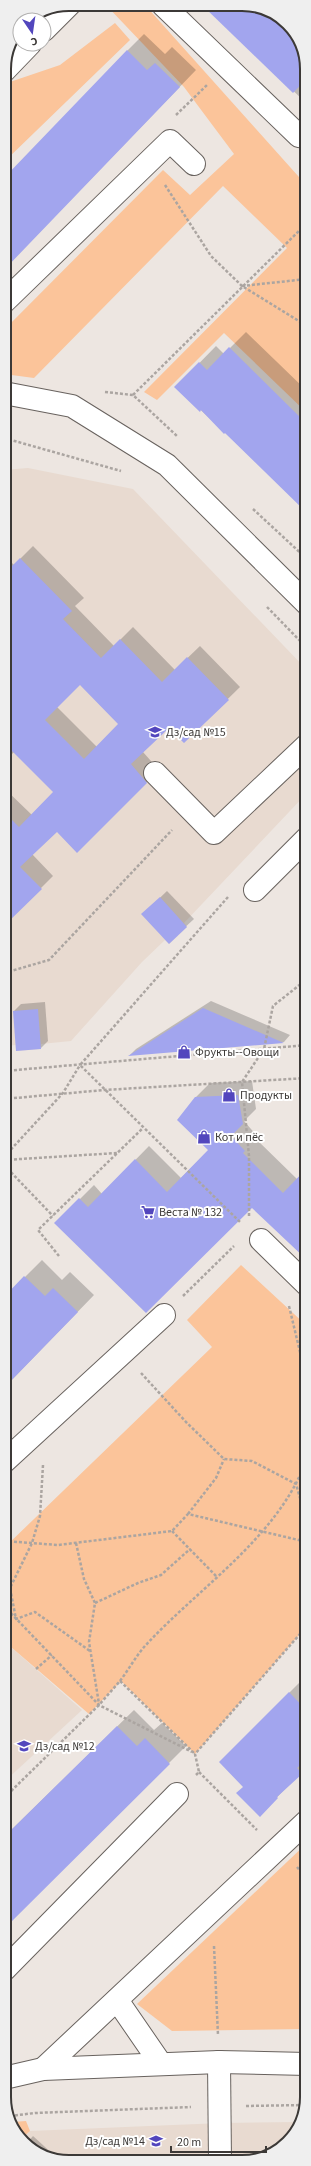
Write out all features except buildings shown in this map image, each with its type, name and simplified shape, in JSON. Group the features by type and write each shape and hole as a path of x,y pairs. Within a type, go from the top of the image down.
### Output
{"lane":[{"path":"169,11 300,136"},
{"path":"52,22 62,12"},
{"path":"12,63 22,52"},
{"path":"11,295 170,141 194,164"},
{"path":"11,394 72,406 167,465 300,597"},
{"path":"155,773 214,833 300,752"},
{"path":"255,890 300,845"},
{"path":"255,1236 300,1278"},
{"path":"11,1456 164,1315"},
{"path":"11,1963 177,1794"},
{"path":"43,2069 300,1828"},
{"path":"117,2000 161,2064"},
{"path":"219,2062 220,2155"},
{"path":"11,2076 43,2069 219,2062 300,2064"}],"path":[{"path":"150,160 210,256 242,286 300,322"},
{"path":"133,395 300,230"},
{"path":"242,286 300,280"},
{"path":"11,440 128,473"},
{"path":"263,602 300,641"},
{"path":"11,971 49,960 191,809"},
{"path":"11,1149 63,1093 80,1066 233,892"},
{"path":"255,1236 242,1082 264,1049 273,1006 300,984"},
{"path":"11,1071 80,1066 300,1046"},
{"path":"80,1066 255,1236"},
{"path":"11,1098 104,1090 300,1078"},
{"path":"59,1256 38,1230 143,1128"},
{"path":"11,1160 118,1152"},
{"path":"11,1172 53,1216"},
{"path":"164,1315 255,1236"},
{"path":"287,1300 300,1353"},
{"path":"161,1395 201,1438 224,1459 252,1461 296,1484 300,1498"},
{"path":"11,1586 32,1543 40,1516 46,1423"},
{"path":"11,1542 58,1545 172,1530 188,1514 216,1478 224,1459"},
{"path":"11,1791 99,1705 145,1647 262,1532 296,1484 300,1475"},
{"path":"188,1514 300,1540"},
{"path":"172,1530 217,1577"},
{"path":"76,1543 84,1579 95,1603 89,1642 99,1705"},
{"path":"95,1603 138,1583 161,1575 190,1549"},
{"path":"11,1593 16,1619"},
{"path":"16,1619 35,1612 90,1650"},
{"path":"11,1614 99,1705 194,1754"},
{"path":"194,1754 300,1634"},
{"path":"36,1670 52,1655"},
{"path":"120,1680 194,1754 199,1772 263,1836"},
{"path":"177,1794 199,1772"},
{"path":"212,1910 219,2062"},
{"path":"14,2116 35,2113 220,2106 299,2105"}],"shaded area":[{"path":"112,11 150,11 300,178 300,406 224,333 157,400 144,392 287,248 223,186 34,378 11,375 11,323 163,170 190,195 234,154 184,87"},
{"path":"115,23 130,40 11,155 11,82 60,65"},
{"name":"Дз/сад №15","path":"28,468 133,489 300,663 300,800 184,923 187,927 169,944 165,940 142,962 71,1041 41,1044 41,1049 16,1051 16,1045 11,1045 11,469"},
{"path":"241,1265 300,1320 300,1634 195,1754 121,1681 89,1714 11,1647 11,1541 212,1347 187,1320"},
{"name":"Дз/сад №12","path":"11,1647 82,1710 11,1776"},
{"path":"300,1850 300,2029 172,2031 137,2004"},
{"path":"26,2121 30,2131 25,2135 17,2122"},
{"name":"Дз/сад №14","path":"294,2122 283,2138 274,2145 264,2151 246,2155 69,2155 50,2152 34,2143 25,2135 30,2131 221,2123"}],"place":[{"name":"Дз/сад №15","path":"155,732"},
{"name":"Фрукты--Овощи","path":"184,1052"},
{"name":"Продукты","path":"229,1095"},
{"name":"Кот и пёс","path":"204,1137"},
{"name":"Веста № 132","path":"148,1212"},
{"name":"Дз/сад №12","path":"24,1746"},
{"name":"Дз/сад №14","path":"156,2141"}]}
